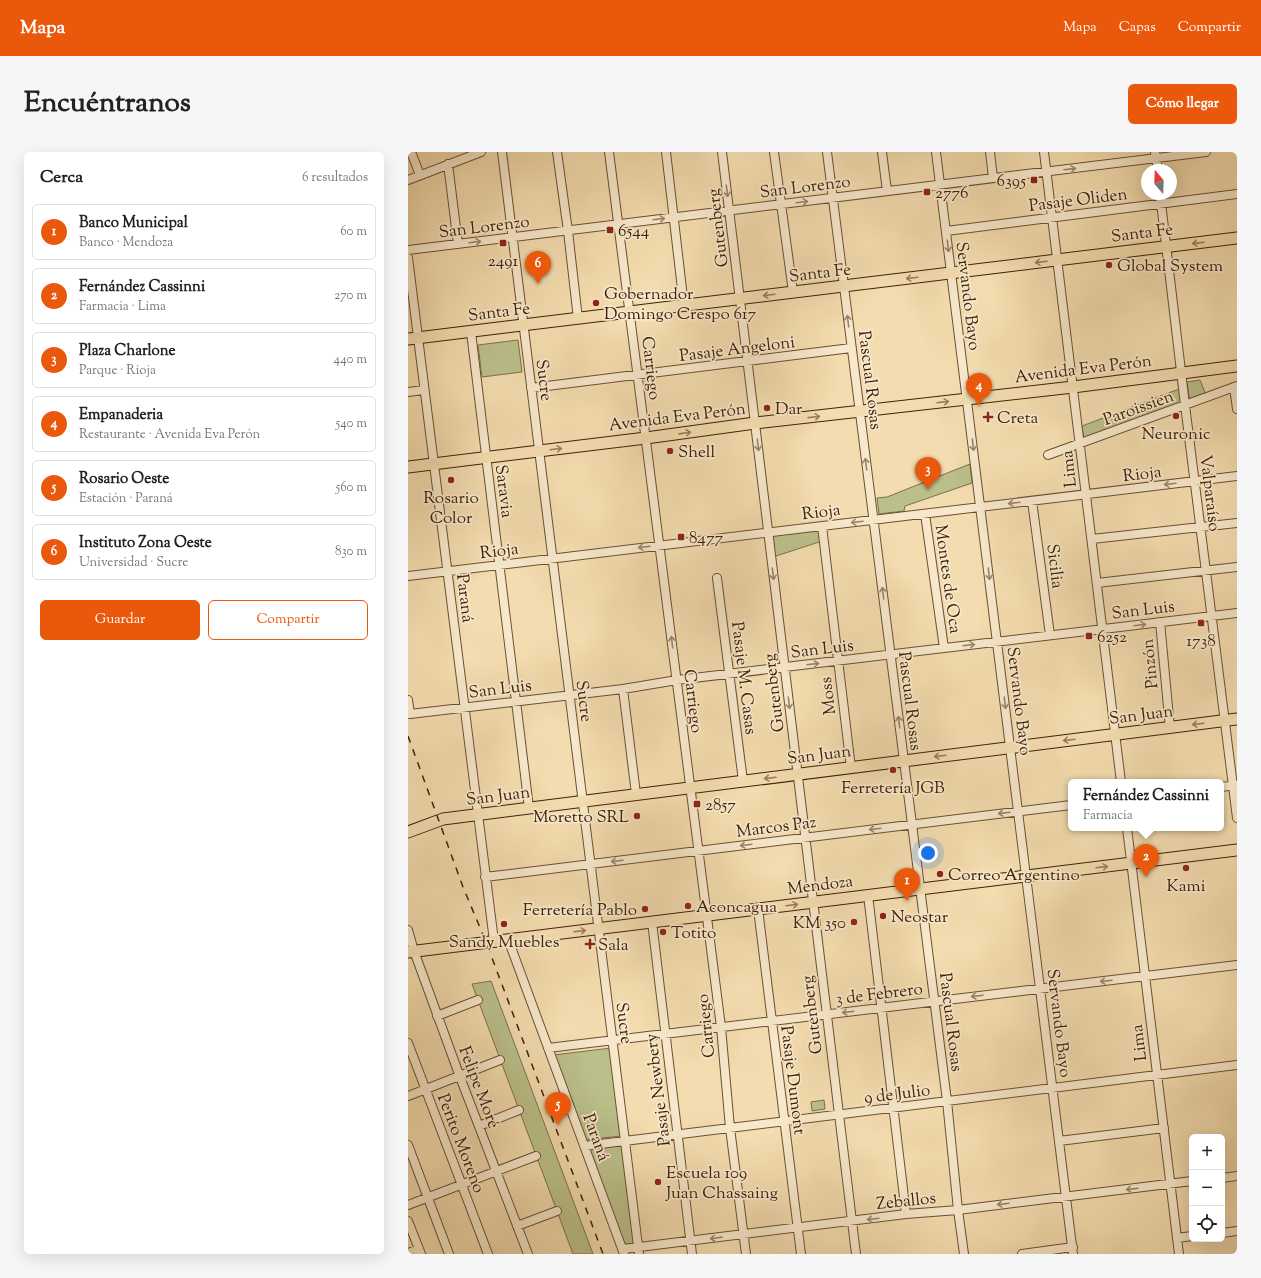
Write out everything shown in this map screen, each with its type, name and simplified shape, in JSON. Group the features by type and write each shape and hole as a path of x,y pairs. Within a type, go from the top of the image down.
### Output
{"main road":[{"name":"Santa Fe","path":"413,339 1237,238"},
{"name":"Avenida Eva Perón","path":"408,467 755,423 1073,387 1237,366"},
{"name":"San Juan","path":"408,832 443,819 477,814 1237,719"},
{"name":"Mendoza","path":"411,951 1237,850"}],"street":[{"path":"411,152 420,175"},
{"path":"408,180 448,164 465,155 481,152"},
{"name":"Sucre","path":"502,152 638,1251"},
{"path":"557,152 578,319"},
{"name":"Carriego","path":"609,152 721,1027 730,1128 746,1254"},
{"path":"666,152 684,306"},
{"name":"Gutenberg","path":"722,152 856,1254"},
{"path":"774,152 793,292"},
{"name":"Pascual Rosas","path":"827,152 935,1002 964,1254"},
{"path":"882,152 887,191"},
{"name":"Servando Bayo","path":"936,152 1073,1251"},
{"path":"990,152 993,178"},
{"name":"Lima","path":"1044,152 1081,444 1121,779"},
{"name":"San Lorenzo","path":"408,250 1046,172 1156,155 1206,152"},
{"path":"448,164 458,244"},
{"name":"Pasaje Oliden","path":"946,231 1237,194"},
{"name":"Valparaíso","path":"1161,200 1185,405 1225,721 1235,785 1237,818"},
{"name":"Paraná","path":"408,258 413,339 424,390 434,464 494,941"},
{"name":"Saravia","path":"471,332 529,808"},
{"name":"Pasaje Angeloni","path":"531,388 851,348"},
{"path":"1236,387 1237,409"},
{"name":"Paroissien","path":"1048,455 1236,387"},
{"path":"408,392 424,390"},
{"name":"Rioja","path":"408,576 1237,476"},
{"name":"Sicilia","path":"1032,501 1050,636"},
{"name":"Montes de Oca","path":"925,514 944,648"},
{"path":"1092,539 1237,523"},
{"name":"Moss","path":"822,526 851,768"},
{"path":"1097,583 1237,567"},
{"name":"Pasaje M. Casas","path":"717,578 743,781"},
{"name":"San Luis","path":"408,700 410,714 569,695 676,680 1237,613"},
{"name":"Pinzón","path":"1160,622 1170,728"},
{"path":"623,688 636,794"},
{"path":"1224,787 1235,785"},
{"name":"Marcos Paz","path":"486,877 1068,805"},
{"name":"Lima","path":"1127,831 1179,1254"},
{"path":"868,896 906,1214"},
{"name":"Pasaje Dumont","path":"758,909 801,1254"},
{"name":"Pasaje Newbery","path":"652,922 692,1254"},
{"name":"Felipe Moré","path":"408,930 411,951 528,1254"},
{"name":"Paraná","path":"508,939 623,1252"},
{"name":"3 de Febrero","path":"548,1048 1237,965"},
{"path":"437,1016 478,1000"},
{"name":"Perito Moreno","path":"408,1043 488,1254"},
{"path":"408,1096 460,1077 500,1060"},
{"name":"9 de Julio","path":"584,1146 1237,1065"},
{"path":"479,1126 519,1110"},
{"path":"1059,1141 1164,1128"},
{"path":"408,1145 449,1254"},
{"path":"408,1205 536,1156"},
{"path":"1225,1178 1237,1176"},
{"name":"Zeballos","path":"623,1252 638,1251 690,1241 744,1234 906,1214 958,1210 1189,1181"},
{"path":"517,1226 556,1211"},
{"path":"408,1221 420,1252 408,1254"},
{"path":"1225,1233 1237,1231"},
{"path":"1177,1238 1189,1236"},
{"path":"1022,1254 1073,1251"}],"green space":[{"path":"518,340 522,372 482,377 478,345"},
{"path":"1200,380 1206,395 1190,401 1187,382"},
{"path":"1179,389 1182,403 1084,440 1082,426"},
{"path":"970,464 972,483 905,506 904,511 879,514 877,498 887,497"},
{"path":"820,530 822,541 773,557 771,536"},
{"path":"491,981 593,1254 573,1254 472,984"},
{"path":"611,1048 621,1136 586,1140 554,1055"},
{"path":"824,1100 825,1109 812,1111 811,1102"},
{"path":"623,1144 636,1245 623,1247 588,1149"}],"railway":[{"path":"408,736 463,887 486,942 603,1254"}],"place":[{"name":"6395","path":"1034,180"},
{"name":"2776","path":"927,192"},
{"name":"6544","path":"610,230"},
{"name":"2491","path":"503,243"},
{"name":"Global System","path":"1109,265"},
{"name":"Instituto Zona Oeste","path":"538,284"},
{"name":"Gobernador Domingo Crespo 617","path":"596,303"},
{"name":"Empanaderia","path":"979,406"},
{"name":"Dar","path":"767,408"},
{"name":"Neuronic","path":"1176,416"},
{"name":"Creta","path":"988,417"},
{"name":"Shell","path":"670,451"},
{"name":"Rosario Color","path":"451,480"},
{"name":"Plaza Charlone","path":"928,490"},
{"name":"8477","path":"681,537"},
{"name":"1738","path":"1201,623"},
{"name":"6252","path":"1089,636"},
{"name":"Ferretería JGB","path":"893,770"},
{"name":"2857","path":"697,804"},
{"name":"Moretto SRL","path":"637,816"},
{"name":"Kami","path":"1186,868"},
{"name":"Correo Argentino","path":"940,874"},
{"name":"Fernández Cassinni","path":"1146,877"},
{"name":"Banco Municipal","path":"907,901"},
{"name":"Aconcagua","path":"688,906"},
{"name":"Ferretería Pablo","path":"645,909"},
{"name":"Neostar","path":"883,916"},
{"name":"KM 350","path":"854,922"},
{"name":"Sandy Muebles","path":"504,924"},
{"name":"Totito","path":"663,932"},
{"name":"Sala","path":"590,944"},
{"name":"Rosario Oeste","path":"558,1125"},
{"name":"Escuela 109 Juan Chassaing","path":"658,1182"}]}
